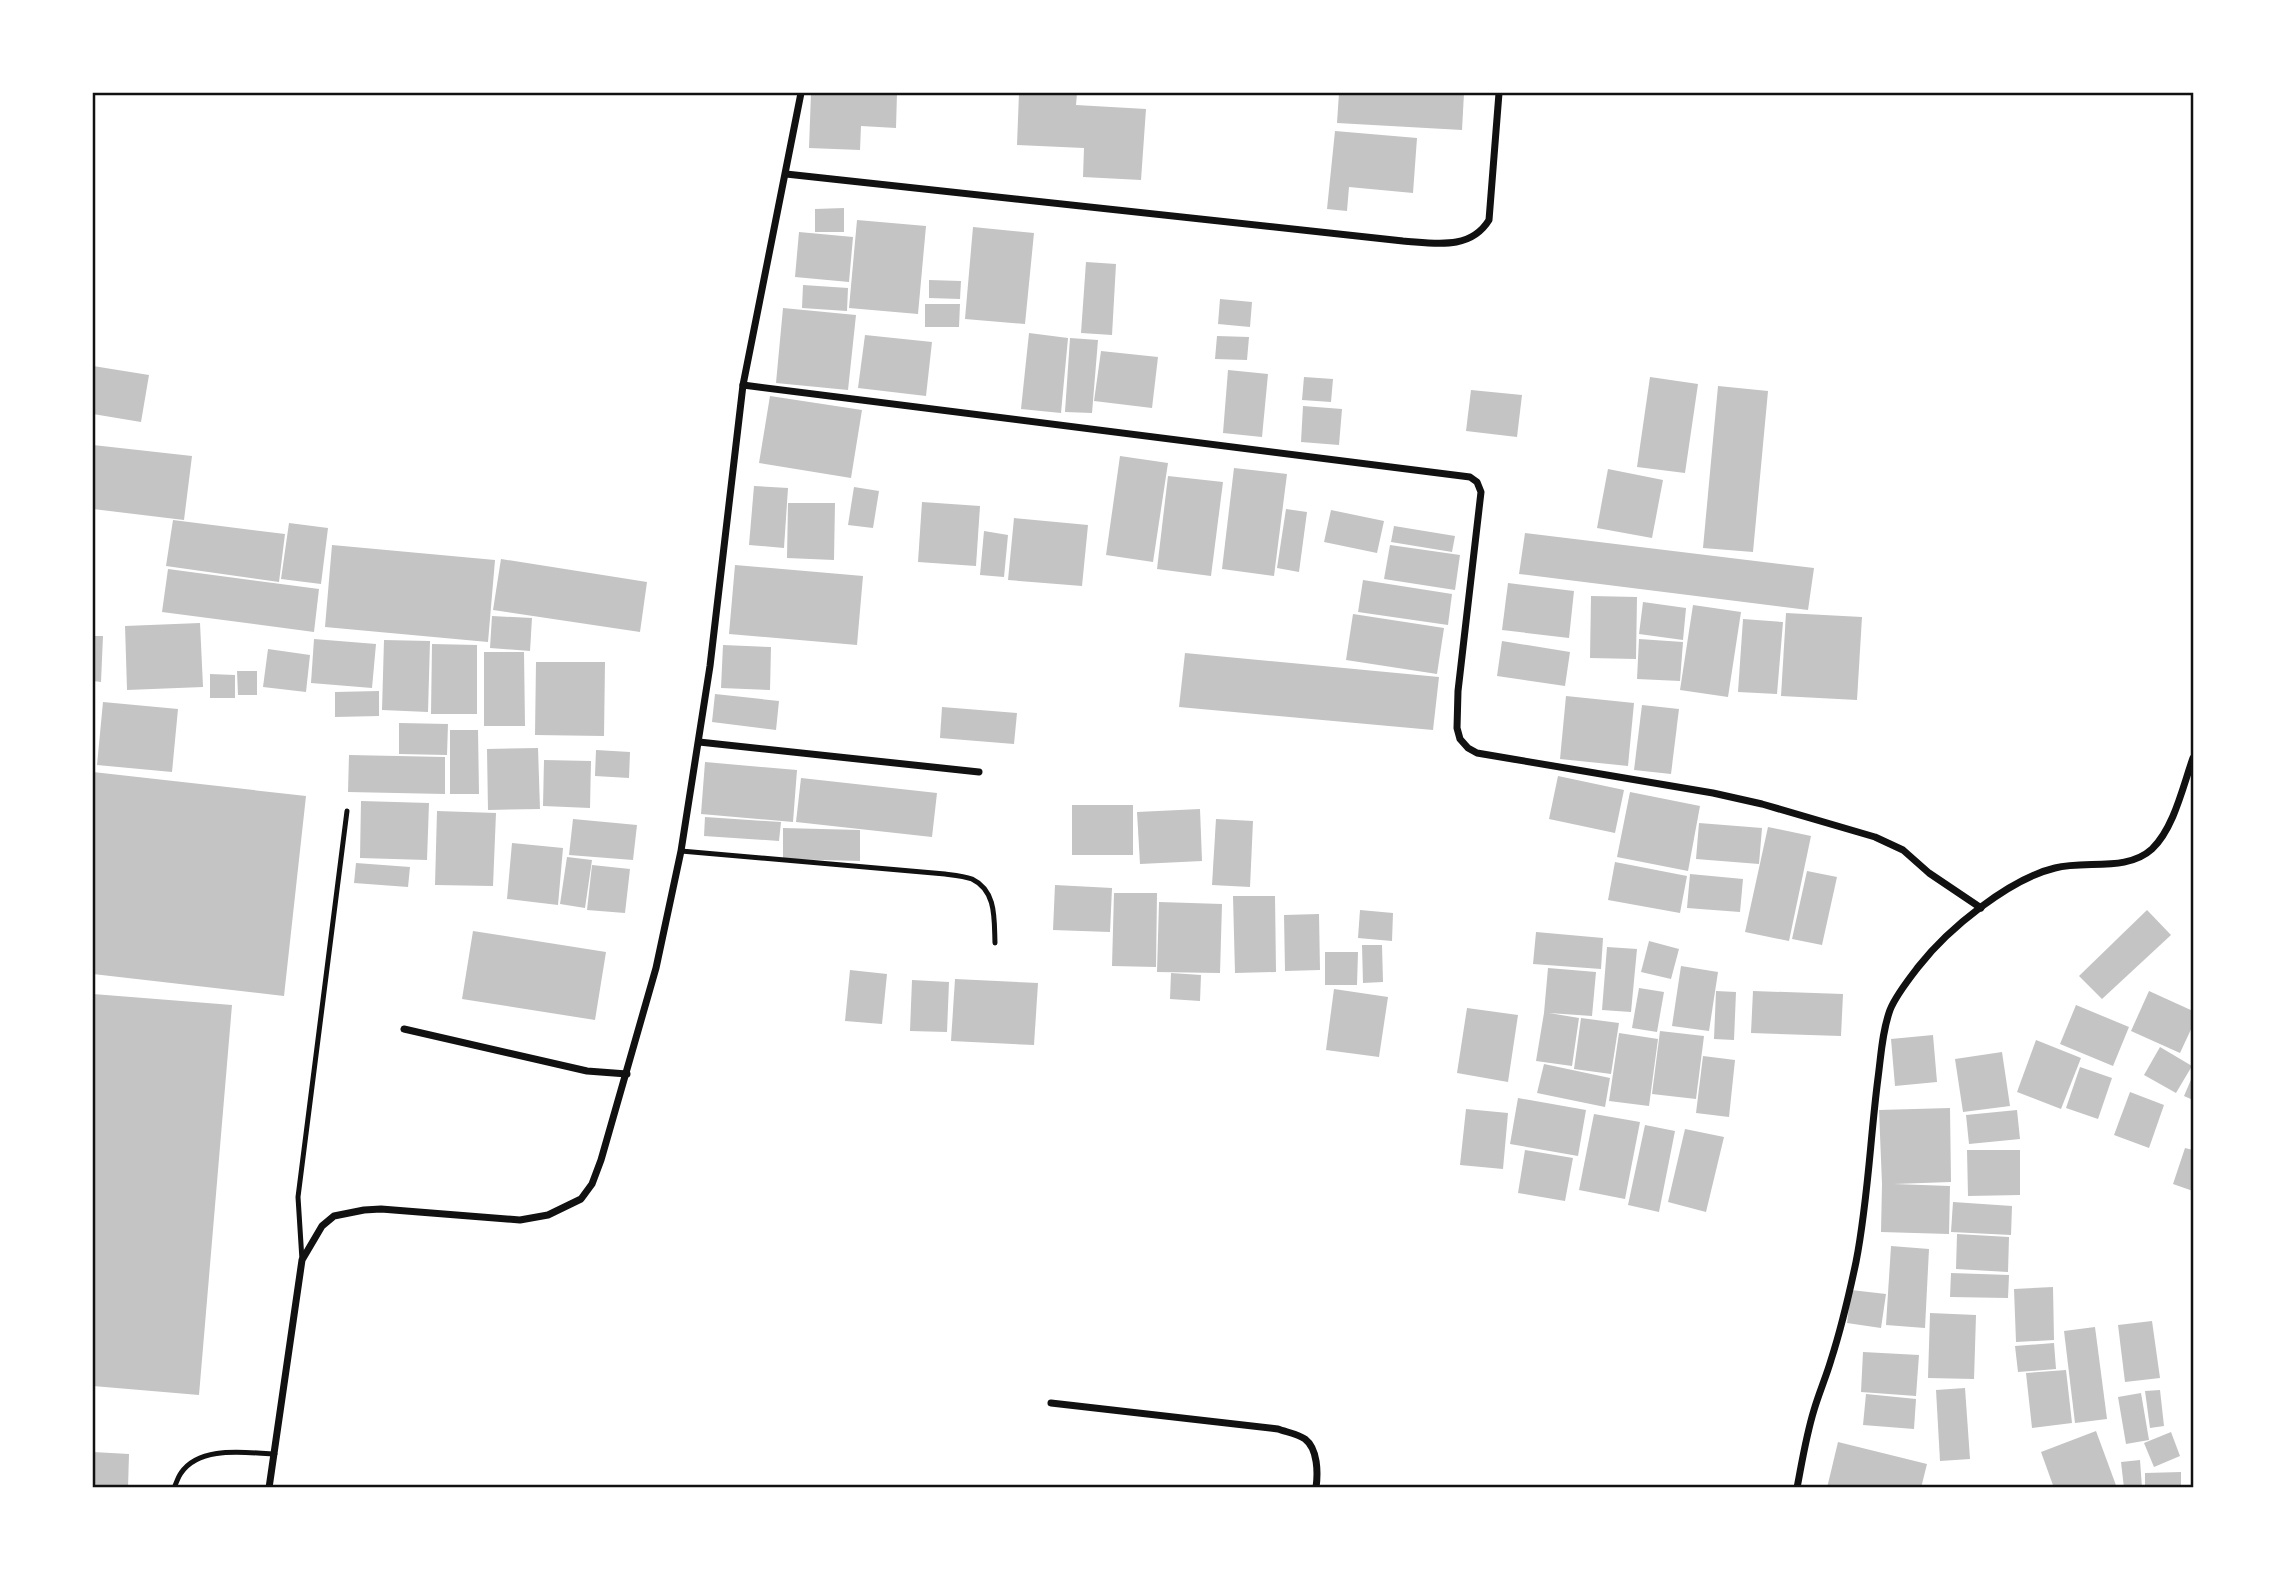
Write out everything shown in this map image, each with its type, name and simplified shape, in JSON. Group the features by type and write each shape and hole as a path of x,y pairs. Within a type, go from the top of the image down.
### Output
{"street":[{"path":"269,1488 302,1260 322,1226 334,1216 381,1209 520,1220 548,1215 569,1206 581,1199 592,1184 627,1074 656,968 681,851 710,666 743,385 801,93"},
{"path":"786,174 1403,240 1460,242 1475,236 1489,220 1499,93"},
{"path":"743,385 1470,477 1477,482 1481,492 1458,691 1457,728 1460,739 1468,748 1477,753 1713,793 1762,804 1875,837 1903,850 1929,873 1981,908"},
{"path":"699,742 979,772"},
{"path":"1797,1488 1814,1411 1832,1358 1856,1263 1868,1191 1883,1040 1891,1010 1921,963 1947,936 2010,888 2055,868 2079,864 2119,863 2150,851 2162,838 2170,822 2193,758"},
{"path":"404,1029 587,1071 627,1074"},
{"path":"1051,1403 1278,1429 1304,1439 1313,1449 1318,1476 1316,1488"}],"lane":[{"path":"302,1260 298,1197 347,811"},
{"path":"681,851 944,874 972,880 985,890 993,901 995,943"},
{"path":"174,1488 181,1473 198,1459 220,1453 275,1454"}],"building":[{"path":"811,93 897,93 896,128 861,126 860,150 809,148"},
{"path":"1019,93 1077,93 1076,105 1146,109 1141,180 1083,177 1084,148 1017,145"},
{"path":"1339,93 1464,93 1462,130 1337,123"},
{"path":"1335,131 1417,138 1413,193 1349,187 1347,211 1327,209"},
{"path":"844,208 844,232 815,232 815,209"},
{"path":"857,220 926,226 918,314 849,308"},
{"path":"973,227 1034,233 1025,324 965,319"},
{"path":"799,232 853,237 849,282 795,277"},
{"path":"1086,262 1116,264 1112,335 1081,333"},
{"path":"929,280 961,281 960,299 929,298"},
{"path":"803,285 848,288 847,311 802,308"},
{"path":"1220,299 1252,302 1250,327 1218,324"},
{"path":"925,304 960,304 959,327 925,327"},
{"path":"783,308 856,315 848,390 776,383"},
{"path":"1029,333 1068,338 1061,413 1021,409"},
{"path":"865,335 932,342 926,396 858,388"},
{"path":"1217,336 1249,337 1247,360 1215,359"},
{"path":"1070,338 1098,340 1092,413 1065,412"},
{"path":"1101,351 1158,357 1152,408 1094,401"},
{"path":"93,366 149,375 141,422 93,414"},
{"path":"1228,370 1268,374 1262,437 1223,433"},
{"path":"1304,377 1333,379 1331,402 1302,400"},
{"path":"1650,377 1698,384 1685,473 1637,467"},
{"path":"1718,386 1768,391 1753,552 1703,548"},
{"path":"1471,390 1522,395 1517,437 1466,431"},
{"path":"770,396 862,410 851,478 759,463"},
{"path":"1303,406 1342,409 1339,445 1301,442"},
{"path":"93,445 192,456 184,520 93,509"},
{"path":"1120,456 1168,463 1153,562 1106,555"},
{"path":"1234,468 1287,474 1274,576 1222,569"},
{"path":"1608,469 1663,480 1652,538 1597,528"},
{"path":"1168,476 1223,482 1211,576 1157,569"},
{"path":"754,486 788,488 784,548 749,545"},
{"path":"854,487 879,491 873,528 848,525"},
{"path":"922,502 980,506 976,566 918,562"},
{"path":"788,503 835,503 834,560 787,558"},
{"path":"1286,509 1307,512 1299,572 1277,568"},
{"path":"1331,510 1384,521 1377,553 1324,542"},
{"path":"1014,518 1088,525 1082,586 1008,580"},
{"path":"173,520 285,534 279,582 166,566"},
{"path":"289,523 328,528 321,584 281,579"},
{"path":"1394,526 1455,536 1452,552 1391,542"},
{"path":"984,531 1008,535 1004,577 980,575"},
{"path":"1525,533 1814,568 1808,610 1519,574"},
{"path":"332,545 495,560 488,642 325,627"},
{"path":"1390,545 1460,555 1455,590 1384,579"},
{"path":"501,559 647,582 640,632 493,610"},
{"path":"735,565 863,576 857,645 729,634"},
{"path":"168,569 319,589 314,632 162,612"},
{"path":"1363,580 1452,594 1448,625 1358,612"},
{"path":"1508,583 1574,591 1569,638 1502,630"},
{"path":"1591,596 1637,597 1636,659 1590,658"},
{"path":"1643,602 1686,608 1683,640 1639,634"},
{"path":"1693,605 1741,612 1728,697 1680,690"},
{"path":"1786,613 1862,617 1857,700 1781,696"},
{"path":"1353,614 1444,628 1437,674 1346,660"},
{"path":"492,616 532,618 530,651 490,648"},
{"path":"1743,619 1783,622 1777,694 1738,692"},
{"path":"200,623 203,687 127,690 125,626"},
{"path":"93,636 103,636 101,682 93,681"},
{"path":"314,639 376,644 372,688 311,683"},
{"path":"1639,639 1683,642 1680,681 1637,679"},
{"path":"384,640 430,641 428,712 382,710"},
{"path":"1502,641 1570,652 1565,686 1497,676"},
{"path":"432,644 477,645 477,714 431,714"},
{"path":"723,645 771,647 770,690 721,688"},
{"path":"268,649 310,655 306,692 263,687"},
{"path":"484,652 524,652 525,726 484,726"},
{"path":"1185,653 1439,677 1433,730 1179,707"},
{"path":"536,662 605,662 604,736 535,735"},
{"path":"237,671 257,671 257,695 238,695"},
{"path":"210,674 235,675 235,698 210,698"},
{"path":"379,691 379,716 335,717 335,692"},
{"path":"715,694 779,701 776,730 712,722"},
{"path":"1566,696 1634,703 1628,766 1560,759"},
{"path":"103,702 178,709 172,772 97,765"},
{"path":"1642,705 1679,709 1671,774 1634,770"},
{"path":"942,707 1017,713 1014,744 940,738"},
{"path":"399,723 448,724 447,755 399,754"},
{"path":"450,730 478,730 479,794 450,794"},
{"path":"538,748 540,809 488,810 487,749"},
{"path":"596,750 630,752 629,778 595,776"},
{"path":"349,755 445,757 445,794 348,792"},
{"path":"544,760 591,761 590,808 543,806"},
{"path":"705,762 797,770 793,822 701,814"},
{"path":"93,772 306,796 284,996 93,974"},
{"path":"1558,776 1624,790 1615,833 1549,819"},
{"path":"801,778 937,793 932,837 796,822"},
{"path":"1630,792 1700,806 1688,871 1617,857"},
{"path":"361,801 429,803 427,860 360,858"},
{"path":"1072,805 1133,805 1133,855 1072,855"},
{"path":"1200,809 1202,861 1140,864 1137,812"},
{"path":"437,811 496,813 493,886 435,885"},
{"path":"705,817 781,822 779,841 704,836"},
{"path":"573,819 637,825 633,860 569,855"},
{"path":"1216,819 1253,821 1250,887 1212,885"},
{"path":"1699,823 1762,828 1759,864 1696,859"},
{"path":"1768,827 1811,836 1789,941 1745,932"},
{"path":"783,828 860,830 860,861 783,859"},
{"path":"512,843 563,848 558,905 507,899"},
{"path":"567,857 592,860 585,908 560,904"},
{"path":"1615,862 1687,876 1680,913 1608,900"},
{"path":"356,863 410,867 408,887 354,883"},
{"path":"592,865 630,869 625,913 587,910"},
{"path":"1807,871 1837,877 1822,945 1792,939"},
{"path":"1690,874 1743,879 1740,912 1687,908"},
{"path":"1055,885 1112,888 1110,932 1053,930"},
{"path":"1114,893 1157,893 1156,967 1112,966"},
{"path":"1233,896 1275,896 1276,972 1235,973"},
{"path":"1159,902 1222,904 1220,973 1157,972"},
{"path":"1360,910 1393,913 1392,941 1358,938"},
{"path":"2147,910 2171,935 2102,999 2079,976"},
{"path":"1319,914 1320,970 1285,971 1284,915"},
{"path":"473,931 606,952 595,1020 462,999"},
{"path":"1536,932 1603,938 1601,969 1533,964"},
{"path":"1649,941 1679,949 1671,979 1641,972"},
{"path":"1362,945 1382,945 1383,982 1363,983"},
{"path":"1607,947 1637,949 1631,1012 1602,1010"},
{"path":"1325,952 1358,952 1357,985 1325,985"},
{"path":"1681,966 1718,972 1709,1031 1672,1026"},
{"path":"1548,968 1596,972 1592,1016 1549,1013 1579,1018 1572,1066 1536,1061"},
{"path":"850,970 887,974 882,1024 845,1021"},
{"path":"1171,973 1201,975 1200,1001 1170,999"},
{"path":"955,979 1038,983 1034,1045 951,1041"},
{"path":"912,980 949,982 947,1032 910,1031"},
{"path":"1639,988 1664,992 1657,1032 1632,1028"},
{"path":"1334,989 1388,997 1379,1057 1326,1050"},
{"path":"1716,991 1736,992 1734,1040 1714,1039"},
{"path":"1753,991 1843,994 1841,1036 1751,1033"},
{"path":"2149,991 2193,1011 2193,1025 2180,1053 2131,1031"},
{"path":"93,994 232,1005 199,1395 93,1386"},
{"path":"2076,1005 2129,1027 2113,1066 2060,1044"},
{"path":"1467,1008 1518,1015 1508,1082 1457,1073"},
{"path":"1581,1018 1619,1023 1611,1074 1574,1069"},
{"path":"1660,1031 1704,1036 1696,1099 1652,1094"},
{"path":"1619,1033 1658,1039 1649,1106 1609,1101"},
{"path":"1933,1035 1937,1082 1895,1086 1891,1039"},
{"path":"2036,1040 2081,1058 2061,1109 2017,1092"},
{"path":"2160,1047 2192,1066 2176,1093 2144,1075"},
{"path":"2002,1052 2010,1106 1963,1112 1955,1059"},
{"path":"1703,1056 1735,1060 1729,1117 1696,1113"},
{"path":"1544,1064 1610,1078 1605,1107 1537,1093"},
{"path":"2080,1067 2112,1078 2098,1119 2066,1108"},
{"path":"2193,1075 2193,1100 2184,1096"},
{"path":"2130,1092 2164,1105 2149,1148 2114,1135"},
{"path":"1518,1098 1586,1110 1578,1156 1510,1144"},
{"path":"1950,1108 1951,1182 1894,1184 1950,1186 1949,1234 1881,1232 1879,1110"},
{"path":"1466,1109 1508,1113 1503,1169 1460,1165"},
{"path":"2017,1110 2020,1139 1969,1144 1966,1115"},
{"path":"1594,1114 1640,1122 1625,1199 1579,1190"},
{"path":"1645,1125 1675,1131 1659,1212 1628,1205"},
{"path":"1685,1129 1724,1137 1706,1212 1668,1202"},
{"path":"2185,1148 2193,1150 2193,1191 2173,1184"},
{"path":"1525,1150 1573,1158 1565,1201 1518,1193"},
{"path":"1967,1150 2020,1150 2020,1195 1968,1196"},
{"path":"1953,1202 2012,1206 2011,1235 1951,1232"},
{"path":"1957,1234 2009,1237 2008,1272 1956,1269"},
{"path":"1891,1246 1929,1249 1925,1328 1886,1325"},
{"path":"1951,1273 2009,1275 2008,1298 1950,1297"},
{"path":"2053,1287 2054,1340 2016,1342 2014,1289"},
{"path":"1851,1290 1886,1294 1881,1328 1847,1323"},
{"path":"1930,1313 1976,1315 1974,1379 1928,1378"},
{"path":"2152,1321 2160,1378 2125,1382 2118,1325"},
{"path":"2095,1327 2107,1419 2075,1423 2064,1331"},
{"path":"2054,1343 2056,1369 2018,1372 2015,1346"},
{"path":"1863,1352 1919,1355 1916,1396 1861,1392"},
{"path":"2066,1370 2072,1423 2032,1428 2026,1373"},
{"path":"1965,1388 1970,1459 1940,1461 1936,1390"},
{"path":"2160,1390 2164,1426 2150,1428 2145,1391"},
{"path":"2141,1393 2149,1440 2126,1444 2118,1397"},
{"path":"1866,1394 1916,1399 1914,1429 1863,1425"},
{"path":"2096,1431 2117,1488 2054,1488 2041,1452"},
{"path":"2171,1432 2180,1456 2154,1467 2144,1443"},
{"path":"1838,1442 1927,1464 1921,1488 1827,1488"},
{"path":"93,1452 129,1454 128,1488 93,1488"},
{"path":"2140,1460 2142,1488 2124,1488 2121,1462"},
{"path":"2181,1472 2181,1488 2145,1488 2145,1473"}]}
